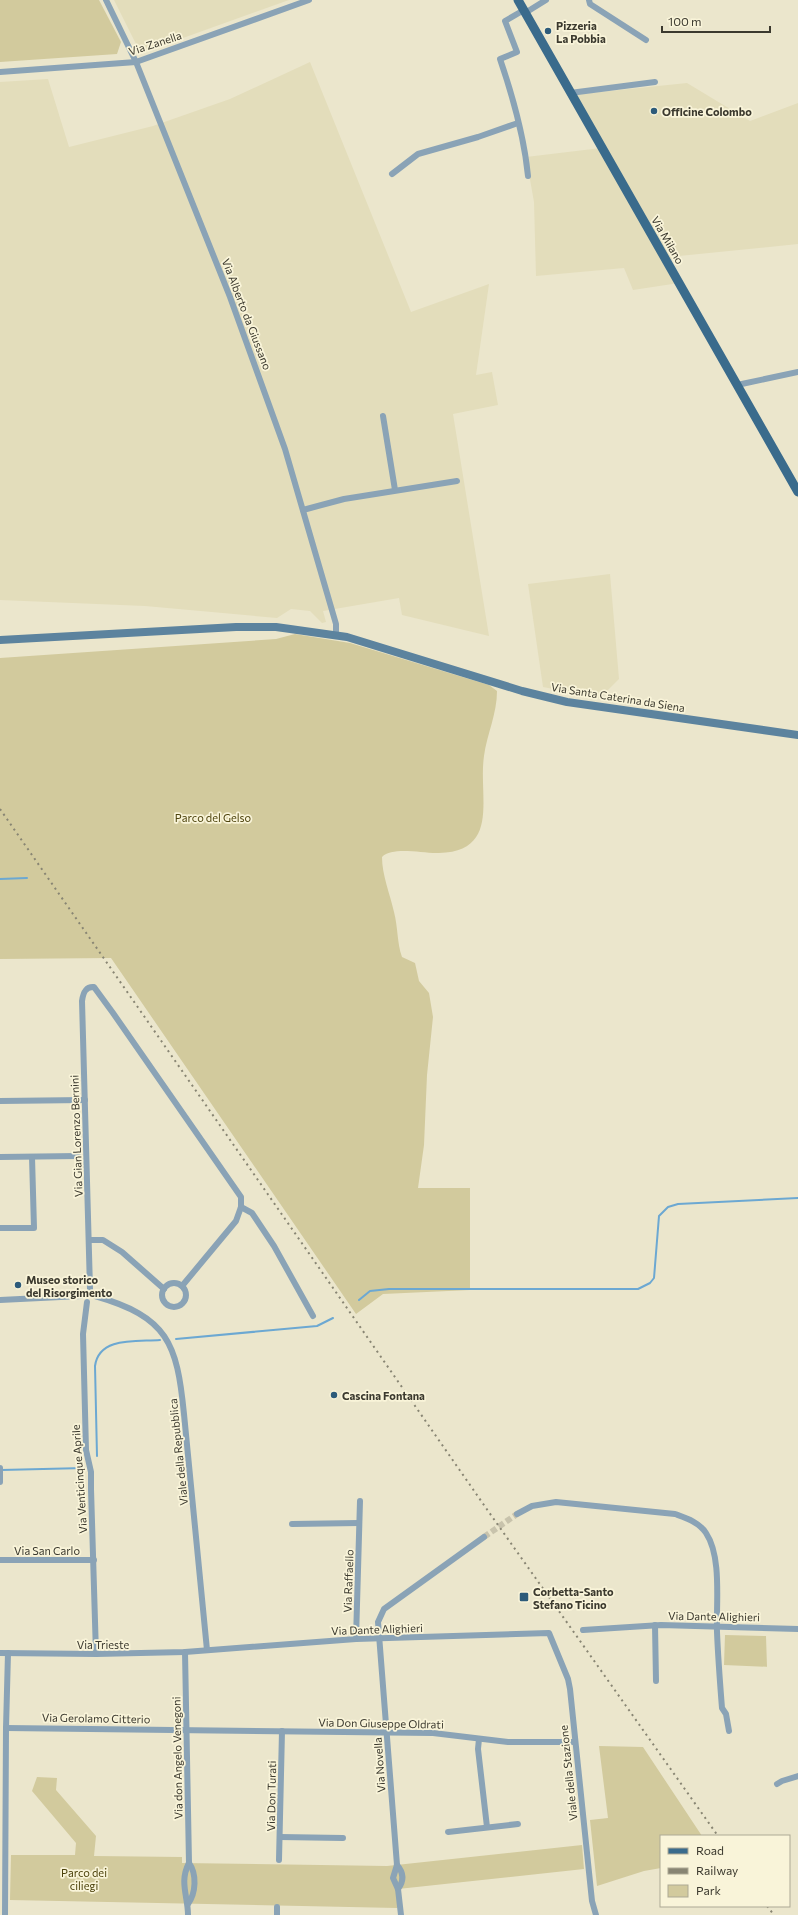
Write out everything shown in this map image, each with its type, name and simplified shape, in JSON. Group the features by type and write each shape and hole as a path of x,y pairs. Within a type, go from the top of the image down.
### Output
{"main road":[{"name":"Via Milano","path":"518,0 798,492"}],"street":[{"name":"Via Alberto da Giussano","path":"106,0 136,62 230,297 285,449 336,624 336,636"},
{"name":"Via Zanella","path":"0,72 136,62 309,0"},
{"path":"528,176 526,157 513,97 500,60 517,52 505,21 546,0"},
{"path":"589,0 590,4 646,40"},
{"path":"570,93 655,82"},
{"path":"392,174 418,154 478,137 518,123"},
{"path":"737,385 798,372"},
{"path":"383,416 395,490"},
{"path":"303,510 344,499 457,481"},
{"path":"0,640 264,626 336,636"},
{"name":"Via Santa Caterina da Siena","path":"336,636 347,638 522,691 567,702 798,735"},
{"name":"Via Gian Lorenzo Bernini","path":"90,1289 90,1240 82,1001 83,993 90,987 94,987 113,1013 241,1197 241,1207"},
{"path":"0,1101 85,1100"},
{"path":"0,1157 78,1156"},
{"path":"0,1228 34,1228 32,1157"},
{"path":"182,1286 236,1221 241,1207 252,1214 274,1246 313,1316"},
{"path":"90,1240 103,1240 116,1248 164,1289"},
{"path":"173,1283 182,1286 185,1290 186,1298 182,1305 174,1307 170,1306 164,1301 162,1293 164,1289 173,1283"},
{"path":"90,1289 95,1296 91,1302 83,1300 81,1296 84,1290 90,1289"},
{"path":"0,1300 81,1296"},
{"name":"Viale della Repubblica","path":"95,1296 127,1306 149,1320 156,1326 167,1341 176,1361 180,1375 207,1650"},
{"name":"Via Venticinque Aprile","path":"87,1302 83,1334 86,1450 90,1472 94,1560 96,1654"},
{"path":"0,1468 0,1482"},
{"name":"Via Raffaello","path":"356,1639 360,1501"},
{"path":"516,1514 532,1506 556,1502 675,1514 689,1518 706,1532 711,1544 716,1578 717,1626 722,1708 726,1714 730,1731"},
{"path":"292,1524 359,1523"},
{"name":"Via Novella","path":"401,1915 398,1889 394,1878 397,1865 378,1622 384,1609 484,1537"},
{"name":"Via San Carlo","path":"0,1560 94,1560"},
{"name":"Via Dante Alighieri","path":"655,1625 656,1681"},
{"name":"Via Dante Alighieri","path":"583,1630 655,1625 798,1628"},
{"name":"Via Dante Alighieri","path":"207,1650 356,1639 549,1633"},
{"name":"Viale della Stazione","path":"549,1633 568,1679 592,1901 596,1915"},
{"name":"Via Trieste","path":"0,1653 96,1654 185,1652 207,1650"},
{"name":"Via don Angelo Venegoni","path":"185,1652 188,1863 183,1882 185,1897 188,1904 188,1915"},
{"path":"6,1915 3,1894 7,1835 3,1759 6,1728 8,1653"},
{"name":"Via Gerolamo Citterio","path":"6,1728 27,1727 186,1730"},
{"name":"Via Don Giuseppe Oldrati","path":"186,1730 433,1733 508,1742 575,1742"},
{"name":"Via Don Turati","path":"279,1860 282,1731"},
{"path":"479,1739 478,1748 487,1827"},
{"path":"778,1784 782,1781 798,1776"},
{"path":"448,1832 518,1824"},
{"path":"0,1835 7,1835"},
{"path":"280,1836 343,1838"},
{"name":"Via don Angelo Venegoni","path":"188,1863 192,1868 194,1883 193,1898 188,1904"},
{"name":"Via Novella","path":"397,1865 403,1877 402,1884 398,1889"},
{"path":"277,1906 277,1915"}],"shaded area":[{"path":"114,0 289,0 144,52 139,50"},
{"path":"310,62 411,312 489,284 476,375 492,372 498,405 453,414 489,636 402,615 399,598 323,611 326,622 322,623 310,611 291,609 277,618 145,606 0,600 0,82 48,79 69,147 153,126 230,99"},
{"path":"687,83 750,121 798,103 798,244 679,256 667,263 679,283 633,290 624,268 536,276 534,202 526,157 601,148 571,95"},
{"path":"610,574 619,679 600,698 543,687 528,584"}],"green space":[{"path":"0,0 99,0 121,42 117,54 0,62"},
{"name":"Parco del Gelso","path":"295,634 350,643 489,685 497,691 494,716 484,756 483,804 479,832 471,843 458,850 439,853 401,851 393,852 382,857 383,871 395,918 402,957 415,963 419,981 429,993 433,1017 427,1075 424,1145 418,1188 470,1188 470,1290 383,1294 356,1314 111,958 0,959 0,658 276,639"},
{"path":"725,1635 766,1636 767,1667 724,1665"},
{"path":"599,1746 643,1747 701,1835 660,1835 660,1868 644,1871 597,1886 590,1820 608,1818"},
{"name":"Parco dei ciliegi","path":"37,1777 57,1778 56,1790 96,1836 94,1856 182,1857 182,1863 387,1866 582,1845 584,1869 398,1889 397,1908 10,1900 11,1855 75,1855 76,1843 32,1791"}],"waterway":[{"path":"0,879 27,878"},
{"path":"359,1300 370,1291 389,1289 638,1289 650,1283 654,1278 659,1216 668,1207 678,1204 798,1198"},
{"path":"176,1339 317,1326 333,1318"},
{"path":"97,1456 95,1366 98,1356 112,1345 121,1342 160,1340"},
{"path":"1,1470 85,1468"}],"tunnel":[{"path":"484,1537 517,1514"}],"railway":[{"path":"0,809 486,1508 717,1835"},
{"path":"768,1907 774,1915"}],"place":[{"name":"Pizzeria La Pobbia","path":"548,31"},
{"name":"Officine Colombo","path":"654,111"},
{"name":"Museo storico del Risorgimento","path":"18,1285"},
{"name":"Cascina Fontana","path":"334,1395"},
{"name":"Corbetta-Santo Stefano Ticino","path":"524,1597"}]}
